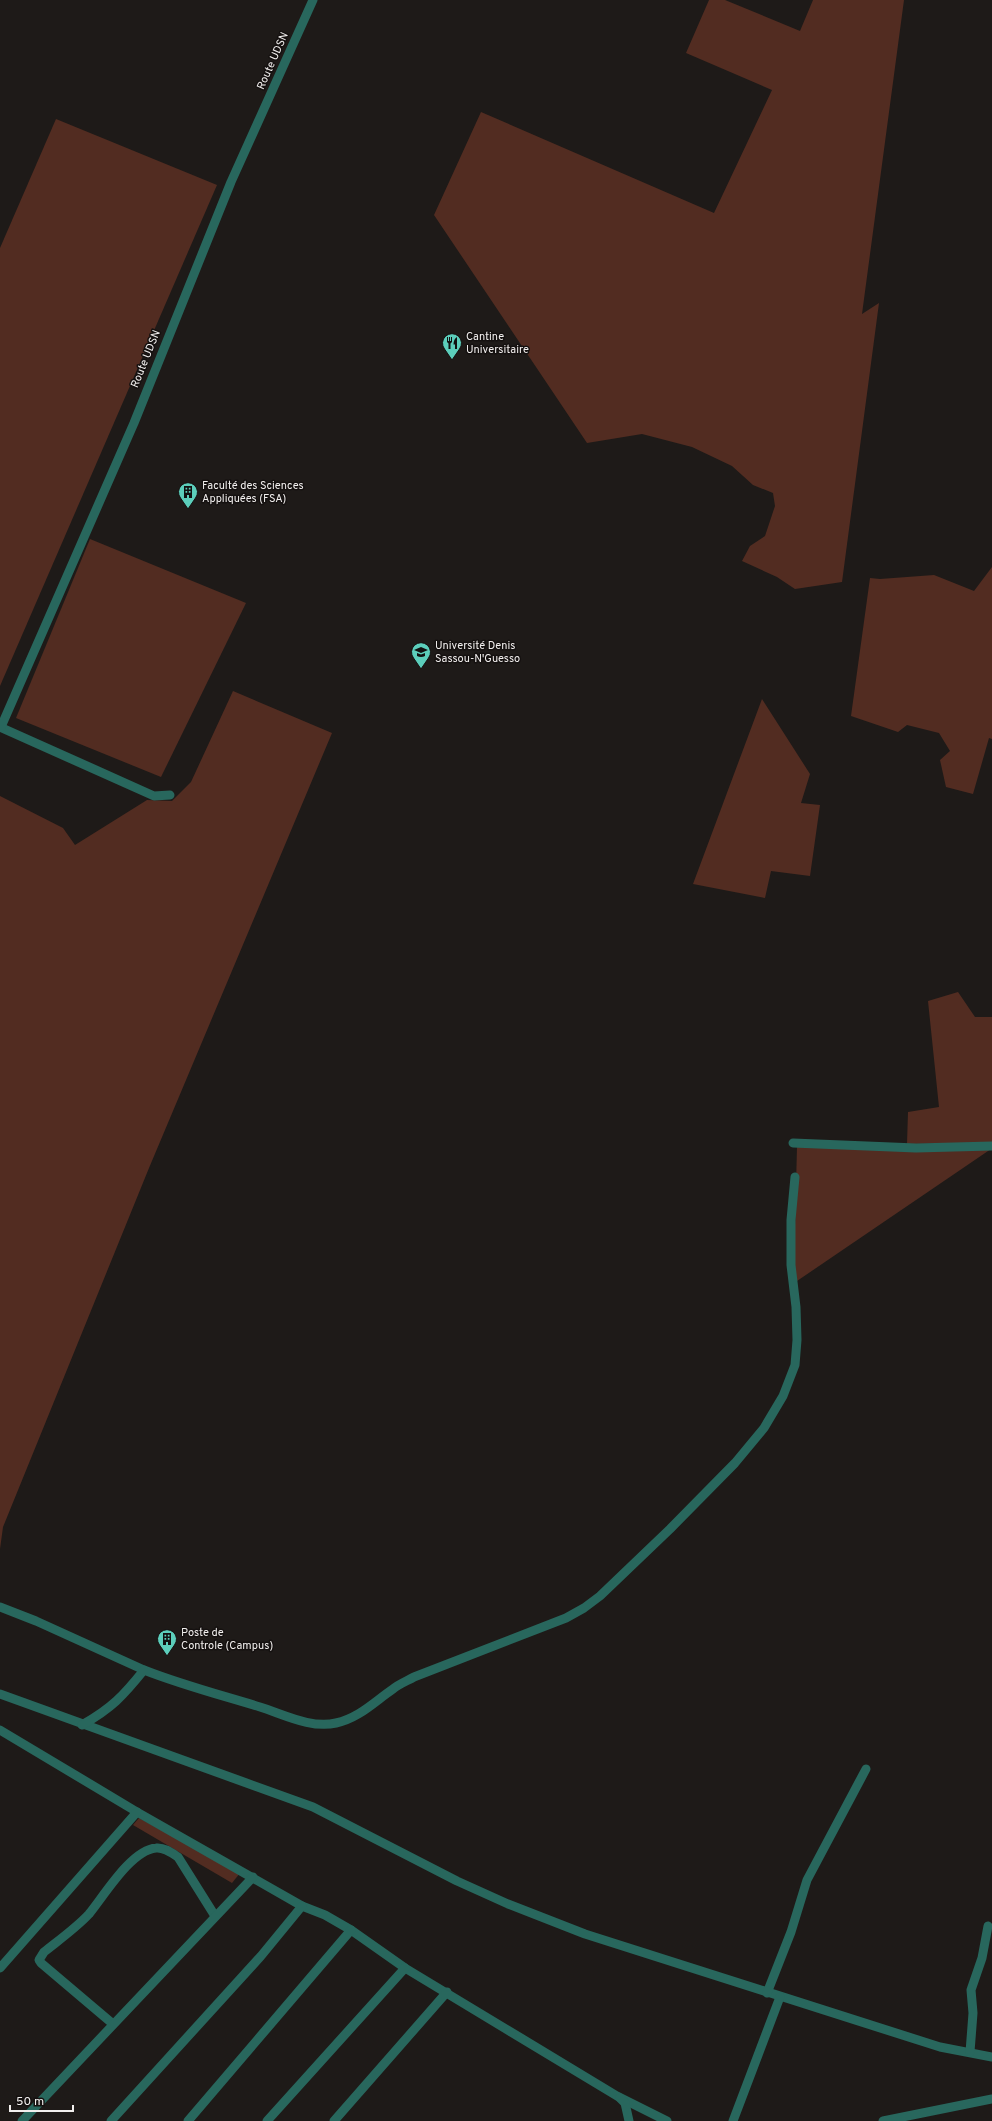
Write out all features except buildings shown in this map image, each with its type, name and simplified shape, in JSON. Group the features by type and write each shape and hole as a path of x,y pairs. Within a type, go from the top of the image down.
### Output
{"street":[{"name":"Route UDSN","path":"0,727 134,423 231,182 313,0"},
{"path":"0,727 154,796 170,795"},
{"path":"793,1143 916,1148 992,1146"},
{"path":"0,1607 36,1620 144,1670 179,1684 281,1713 299,1720 320,1724 335,1723 353,1718 375,1704 393,1688 414,1677 566,1618 584,1608 670,1530 735,1463 764,1428 782,1396 795,1365 797,1340 796,1307 791,1258 791,1220 795,1177"},
{"path":"82,1725 106,1711 124,1695 144,1670"},
{"path":"0,1694 82,1725 313,1807 457,1881 546,1919 666,1961 940,2047 992,2057"},
{"path":"0,1730 136,1812 302,1906 325,1915 351,1930 405,1968 617,2096 667,2121"},
{"path":"767,1993 791,1932 807,1880 866,1769"},
{"path":"0,1968 136,1812"},
{"path":"114,2024 41,1963 39,1960 44,1952 88,1915 129,1864 143,1852 155,1848 170,1852 178,1857 216,1916"},
{"path":"22,2121 253,1877"},
{"path":"111,2121 261,1956 302,1906"},
{"path":"970,2052 973,2013 971,1990 982,1958 988,1926"},
{"path":"188,2121 351,1930"},
{"path":"267,2121 405,1968"},
{"path":"334,2121 447,1992"},
{"path":"733,2121 780,1997"},
{"path":"617,2096 625,2103 629,2121"},
{"path":"883,2121 992,2099"}],"shaded area":[{"path":"709,0 725,0 800,31 813,0 904,0 862,314 879,303 842,582 795,589 777,577 742,561 750,546 765,536 775,506 773,493 753,485 732,466 692,447 642,434 587,443 434,215 481,112 714,213 772,90 686,53"},
{"path":"56,119 217,185 0,686 0,248"},
{"path":"90,539 246,603 161,777 16,718"},
{"path":"992,567 992,739 989,738 973,794 946,787 940,760 950,751 939,733 907,725 898,732 851,716 870,578 880,579 934,575 974,591"},
{"path":"233,691 332,733 149,1168 3,1527 0,1549 0,796 63,828 75,845 147,800 172,801 191,782"},
{"path":"762,699 810,774 801,803 820,805 810,876 771,871 765,898 693,884"},
{"path":"958,992 975,1017 992,1017 992,1143 907,1144 908,1112 939,1107 928,1001"},
{"path":"797,1147 991,1149 797,1281 794,1264"},
{"path":"139,1818 240,1873 232,1883 133,1825"}],"place":[{"name":"Cantine Universitaire","path":"452,360"},
{"name":"Faculté des Sciences Appliquées (FSA)","path":"188,509"},
{"name":"Université Denis Sassou-N'Guesso","path":"421,669"},
{"name":"Poste de Controle (Campus)","path":"167,1656"}]}
